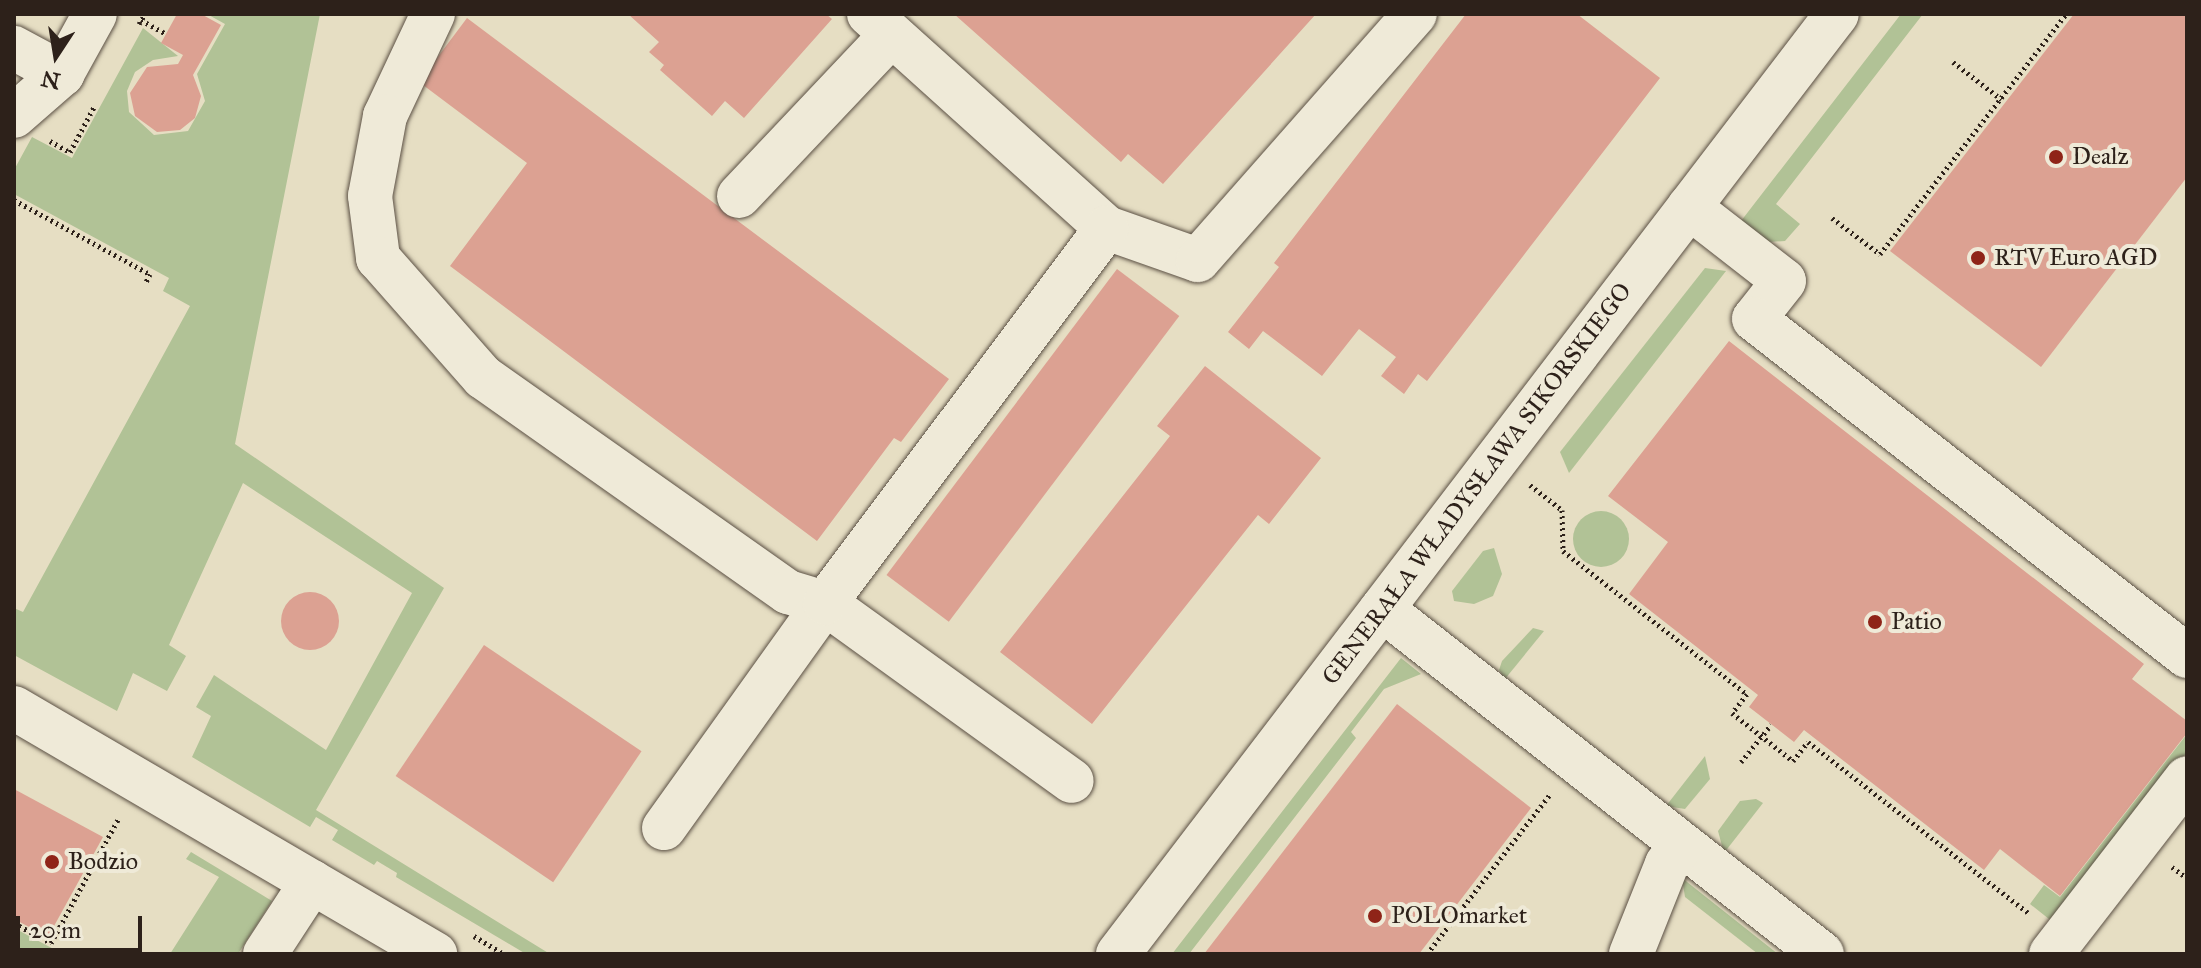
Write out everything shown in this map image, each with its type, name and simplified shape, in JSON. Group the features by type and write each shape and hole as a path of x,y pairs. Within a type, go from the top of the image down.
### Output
{"street":[{"path":"14,116 62,74 95,14"},
{"path":"433,14 385,116 370,196 378,258 483,377 788,592 825,603 1072,781"},
{"path":"739,196 880,24 1107,228 1198,260 1415,14"},
{"name":"GENERAŁA WŁADYSŁAWA SIKORSKIEGO","path":"1118,954 1837,14"},
{"path":"14,48 62,74"},
{"path":"1689,207 1784,281 1754,319 2187,656"},
{"path":"664,828 825,603 1107,228"},
{"path":"1382,609 1822,954"},
{"path":"14,708 435,954"},
{"path":"2056,946 2187,778"},
{"path":"1631,954 1667,864 1682,845"},
{"path":"265,954 312,882"}],"path":[{"path":"1832,218 1880,254 2066,14"},
{"path":"141,20 166,34"},
{"path":"1953,62 2001,99"},
{"path":"14,200 150,274 146,282"},
{"path":"56,233 60,225"},
{"path":"1526,482 1562,510 1563,551 1747,694 1732,713 1793,761 1808,742 2056,946"},
{"path":"1741,762 1771,725"},
{"path":"1427,954 1561,780"},
{"path":"14,923 51,943 78,888 126,806"},
{"path":"2167,863 2187,878"}],"green space":[{"path":"207,14 320,14 235,444 444,588 316,810 550,954 526,954 396,877 397,873 377,861 374,865 332,840 338,830 316,817 310,827 192,757 211,716 196,707 214,675 326,750 412,593 243,483 169,645 186,656 167,691 133,673 117,711 14,655 14,608 23,612 190,306 163,291 169,278 14,194 14,170 32,137 72,158 143,28 178,56 153,60 135,72 127,91 129,112 154,135 188,131 205,101 197,74 225,24"},
{"path":"1901,14 1923,14 1776,204 1800,224 1785,241 1767,242 1741,221"},
{"path":"1705,268 1726,271 1569,473 1560,452"},
{"path":"1601,511 1621,519 1629,539 1621,559 1601,567 1581,559 1573,539 1581,519"},
{"path":"1494,548 1502,574 1493,596 1474,604 1454,601 1452,591 1483,551"},
{"path":"1533,628 1544,631 1505,679 1499,670 1502,661"},
{"path":"1401,658 1421,674 1384,689 1351,732 1356,738 1189,954 1172,954"},
{"path":"2187,734 2187,752 2054,923 2030,904 2044,885 2060,897"},
{"path":"1705,756 1710,779 1685,809 1666,806"},
{"path":"1756,799 1763,803 1724,853 1718,831 1740,801"},
{"path":"191,852 272,901 238,954 170,954 219,877 186,859"},
{"path":"1682,878 1778,954 1758,954 1685,897"},
{"path":"14,928 63,954 25,954 14,946"}],"building":[{"path":"177,14 201,14 221,25 193,75 201,96 195,118 180,130 157,132 135,116 130,93 147,67 178,64 183,55 161,43"},
{"path":"628,14 826,14 832,19 744,118 725,101 712,116 660,70 664,65 649,52 659,42"},
{"path":"954,14 1316,14 1163,184 1128,154 1121,162"},
{"path":"1466,14 1577,14 1660,78 1427,381 1418,374 1404,394 1381,376 1396,357 1359,329 1322,376 1263,331 1249,349 1228,332 1279,267 1274,263"},
{"path":"2074,14 2187,14 2187,177 2041,367 1890,251"},
{"path":"467,18 949,379 901,442 894,438 817,541 450,266 527,163 419,82"},
{"path":"1117,269 1179,316 949,622 887,575"},
{"path":"1729,341 2144,664 2132,679 2187,721 2187,733 2060,896 2000,849 1984,870 1804,730 1794,742 1749,707 1758,695 1629,594 1668,542 1608,496"},
{"path":"1205,366 1321,458 1269,524 1258,515 1092,724 1000,652 1170,436 1157,426"},
{"path":"310,592 331,600 339,621 331,642 310,650 289,642 281,621 289,600"},
{"path":"484,645 642,751 553,882 396,776"},
{"path":"1397,704 1531,808 1419,954 1204,954"},
{"name":"Bodzio","path":"14,789 103,837 48,937 14,919"}],"place":[{"name":"Dealz","path":"2056,157"},
{"name":"RTV Euro AGD","path":"1978,258"},
{"name":"Patio","path":"1875,622"},
{"name":"Bodzio","path":"52,862"},
{"name":"POLOmarket","path":"1375,916"}]}
